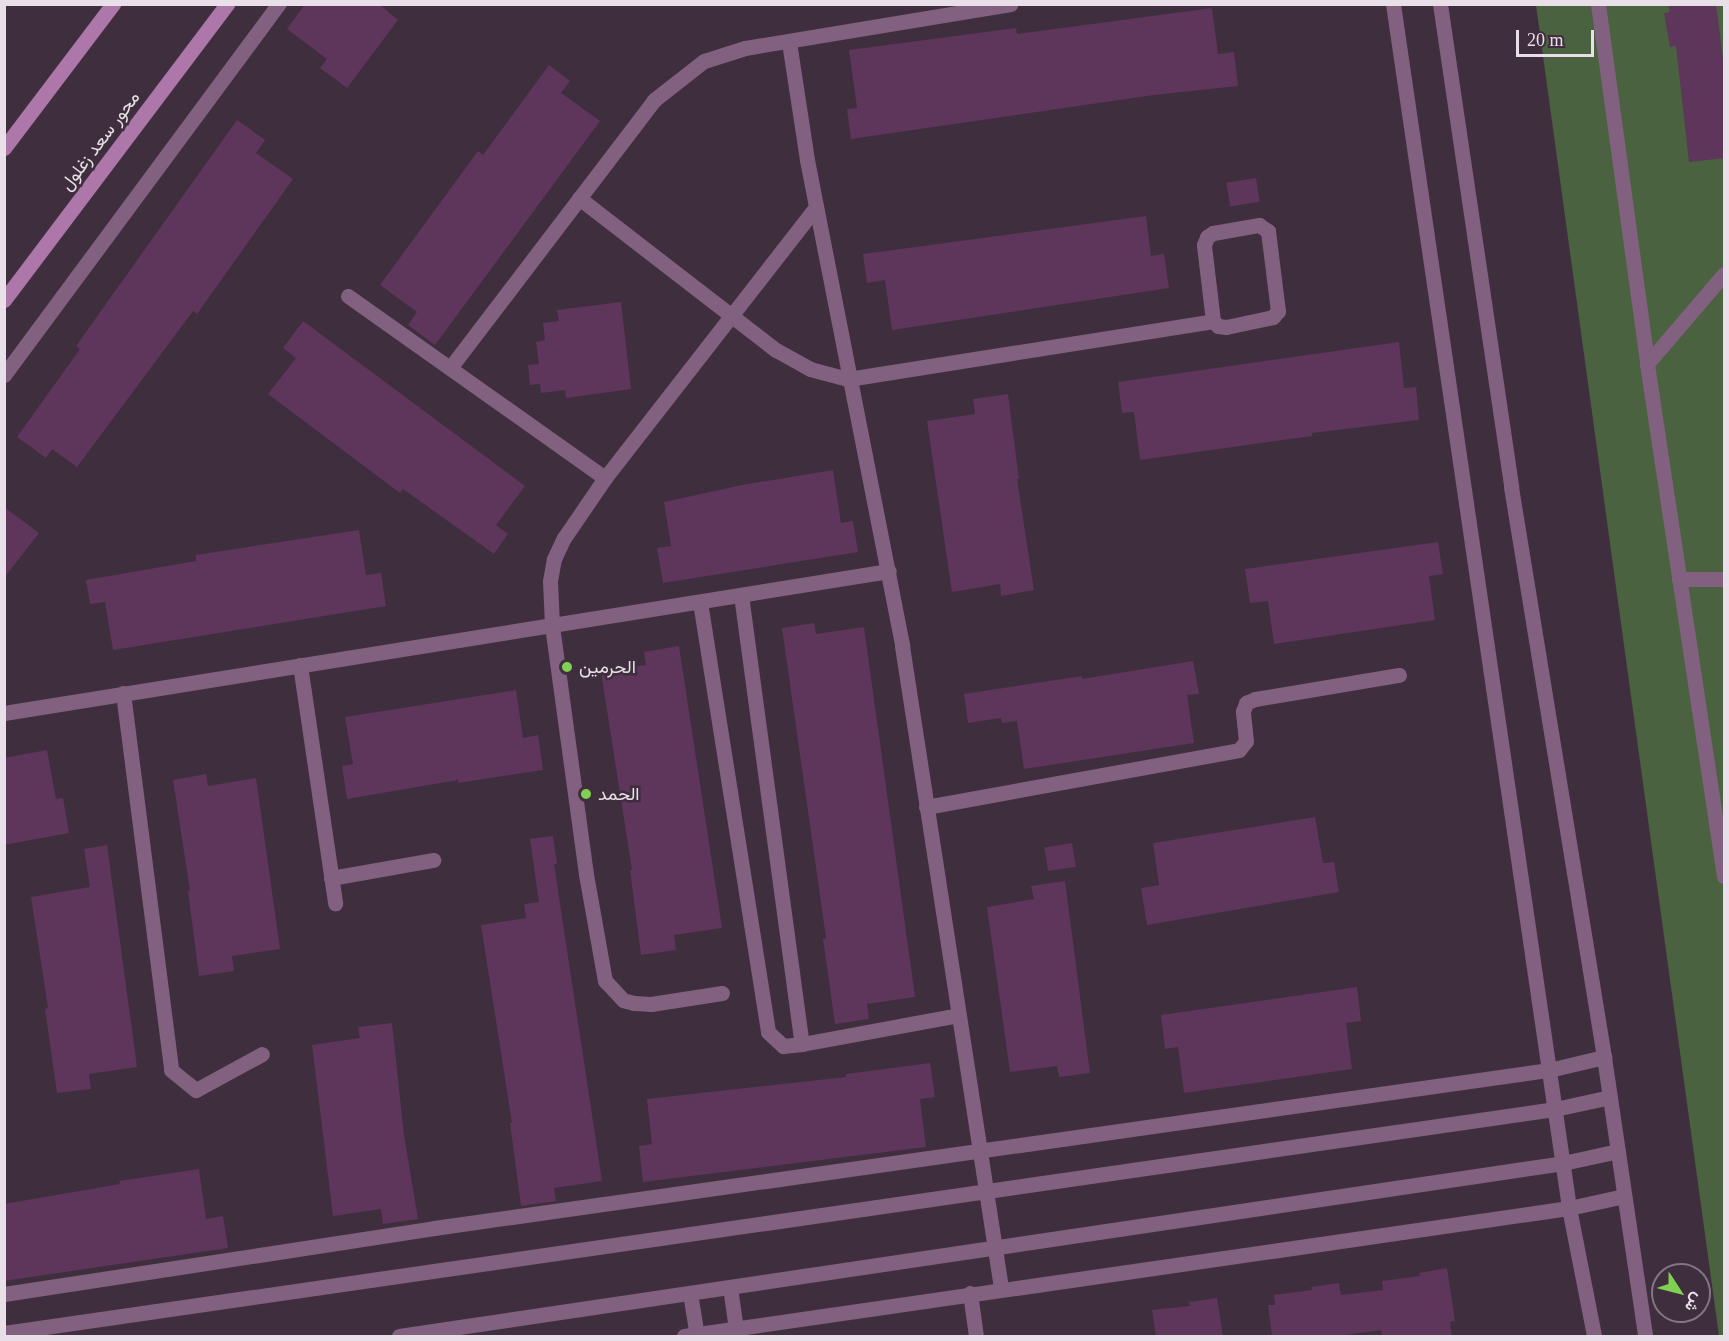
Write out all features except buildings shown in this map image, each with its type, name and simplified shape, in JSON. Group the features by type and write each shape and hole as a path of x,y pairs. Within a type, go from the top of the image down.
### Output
{"main road":[{"path":"4,148 113,4"},
{"name":"محور سعد زغلول","path":"4,300 12,282 227,4"}],"street":[{"path":"4,375 279,4"},
{"path":"450,368 654,100 704,61 745,48 1010,4"},
{"path":"1393,4 1569,1208 1594,1336"},
{"path":"1440,4 1511,487 1605,1057 1646,1336"},
{"path":"1598,4 1647,364 1725,876"},
{"path":"789,42 816,207 848,379 889,571 1001,1288"},
{"path":"579,198 792,360 829,375 848,379 1213,321"},
{"path":"722,993 651,1004 634,1003 623,1000 605,981 586,874 552,625 550,581 554,559 564,538 605,478 816,207"},
{"path":"1259,225 1266,227 1277,315 1226,327 1218,326 1213,321 1204,245 1207,237 1213,233 1259,225"},
{"path":"1647,364 1725,274"},
{"path":"348,296 605,478"},
{"path":"4,712 889,571"},
{"path":"1679,579 1725,579"},
{"path":"741,595 802,1044"},
{"path":"700,602 768,1032 783,1046 958,1015"},
{"path":"300,665 335,903"},
{"path":"926,807 1239,750 1246,741 1243,711 1246,703 1255,699 1400,675"},
{"path":"123,693 171,1070 196,1090 262,1054"},
{"path":"331,878 433,860"},
{"path":"4,1294 423,1229 1550,1070 1605,1057"},
{"path":"4,1333 1555,1109 1610,1097"},
{"path":"399,1336 1563,1163 1618,1151"},
{"path":"690,1293 692,1336 736,1333 1001,1288 1569,1208 1624,1196"},
{"path":"730,1287 736,1333"},
{"path":"970,1293 976,1336"}],"green space":[{"path":"1536,5 1724,5 1724,1336 1719,1336 1711,1263 1709,1263"}],"place":[{"name":"الحرمين","path":"567,667"},
{"name":"الحمد","path":"586,794"}]}
